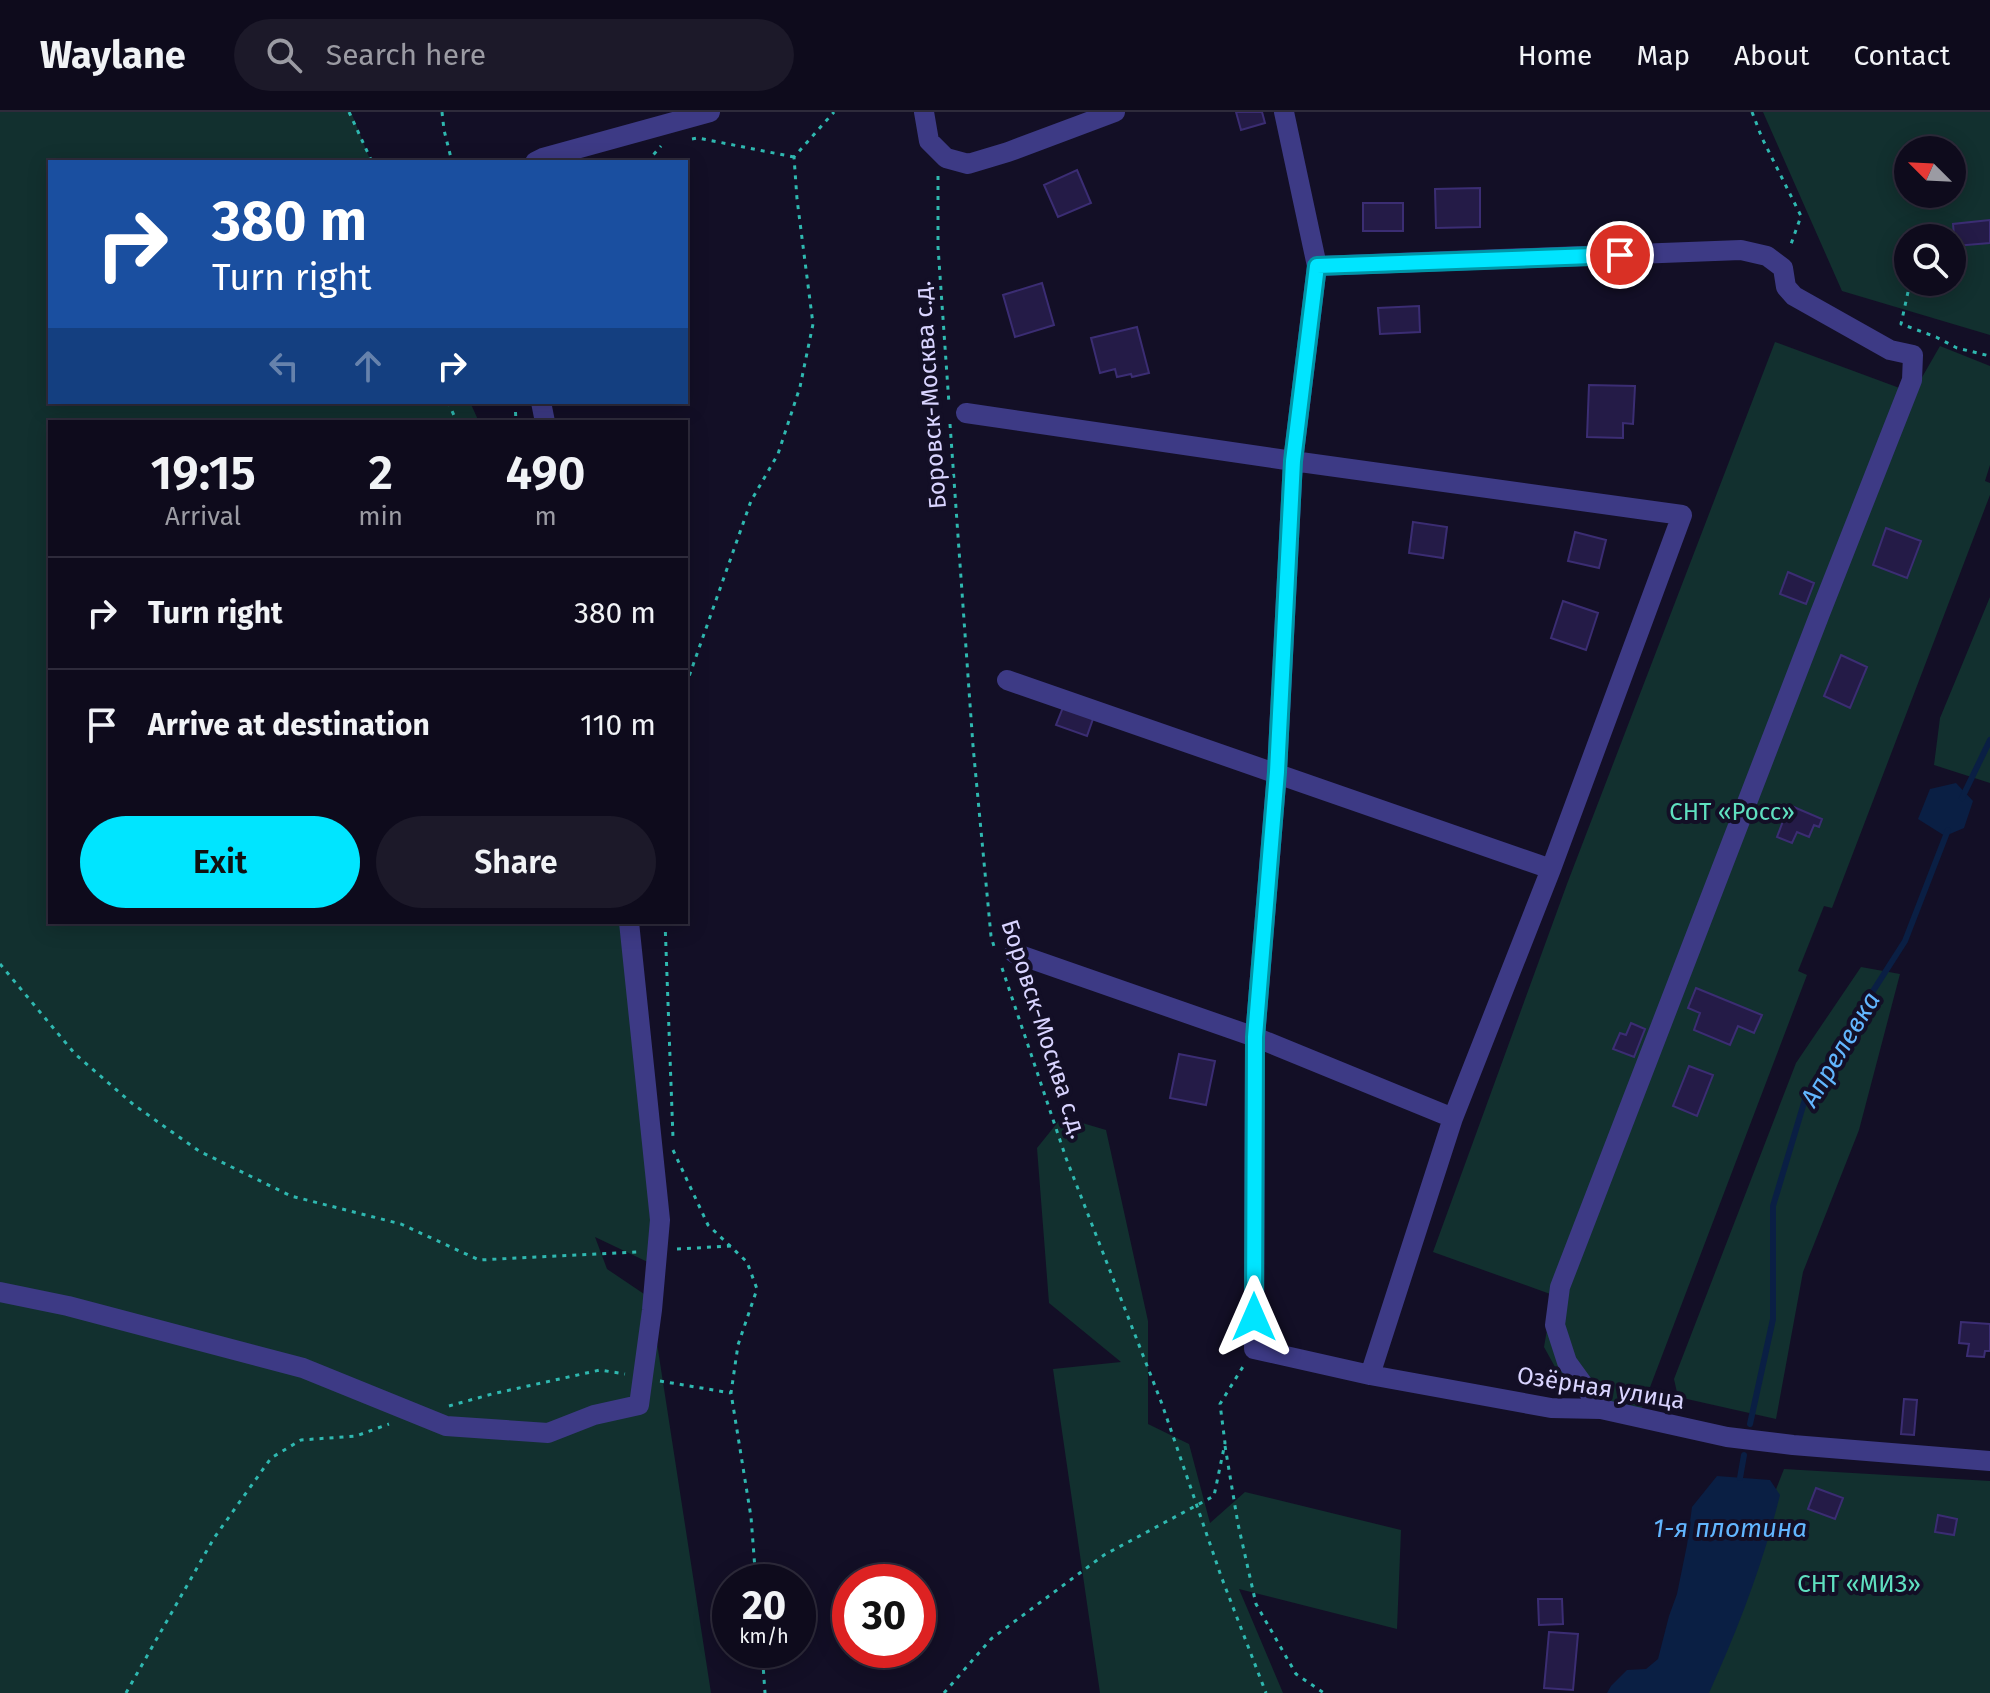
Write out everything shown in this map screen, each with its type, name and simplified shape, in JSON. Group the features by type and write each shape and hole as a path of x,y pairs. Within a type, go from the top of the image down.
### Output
{"street":[{"path":"539,160 710,112"},
{"path":"924,112 929,141 942,153 968,164 1115,112"},
{"path":"1254,1349 1255,1037 1277,772 1293,461 1317,266 1284,112"},
{"path":"1317,266 1741,250 1767,256 1783,268 1786,287 1794,296 1890,350 1913,355 1912,380 1560,1287 1555,1325 1567,1362 1601,1409"},
{"path":"966,413 1682,515 1551,869 1453,1118 1370,1375"},
{"path":"1007,680 1551,869"},
{"path":"0,1292 68,1306 303,1368 446,1426 548,1433 594,1415 639,1405 660,1220 629,924"},
{"path":"1003,957 1255,1037 1453,1118"},
{"name":"Озёрная улица","path":"1254,1349 1370,1375 1551,1408 1601,1409 1727,1437 1990,1461"}],"path":[{"path":"349,112 371,160"},
{"path":"442,112 452,160"},
{"path":"688,679 751,501 778,454 800,387 813,324 794,157 834,112"},
{"path":"1752,112 1801,216 1783,268"},
{"path":"686,140 698,138 794,157"},
{"path":"649,160 661,145"},
{"name":"Боровск-Москва с.д.","path":"942,153 938,247 971,714 991,936 1003,957 1066,1158 1162,1404 1221,1576 1266,1693"},
{"path":"1907,296 1901,324 1957,348 1990,356"},
{"path":"665,924 673,1150 708,1225 747,1262 757,1289 738,1345 731,1393 751,1517 755,1564"},
{"path":"0,964 75,1054 134,1105 199,1151 291,1196 401,1224 479,1260 731,1246"},
{"path":"1254,1349 1220,1404 1238,1524 1256,1604 1296,1674 1324,1693"},
{"path":"447,1406 600,1370 731,1393"},
{"path":"126,1693 214,1538 271,1458 301,1440 356,1436 417,1414"},
{"path":"944,1693 991,1639 1104,1555 1214,1496 1225,1443"},
{"path":"763,1668 765,1693"}],"green space":[{"path":"0,112 351,112 370,160 48,160 48,404 471,404 478,420 48,420 48,924 626,924 654,1265 595,1237 607,1269 650,1298 711,1693 0,1693"},
{"path":"1763,112 1990,112 1990,335 1842,291"},
{"name":"СНТ «Росс»","path":"1775,342 1913,393 1940,346 1990,366 1990,465 1985,481 1990,483 1990,495 1832,908 1824,906 1798,971 1807,975 1636,1424 1565,1385 1544,1347 1553,1295 1433,1252 1567,884"},
{"path":"1990,597 1990,783 1934,765 1940,718"},
{"path":"1861,967 1900,974 1859,1130 1803,1272 1776,1419 1678,1397 1674,1379 1796,1063"},
{"path":"1062,1117 1106,1130 1148,1321 1148,1424 1189,1444 1210,1523 1245,1492 1401,1530 1397,1629 1239,1589 1283,1693 1100,1693 1053,1369 1121,1362 1049,1303 1037,1148"},
{"name":"СНТ «МИЗ»","path":"1784,1469 1990,1481 1990,1693 1696,1693"}],"water":[{"path":"1956,783 1973,801 1964,828 1945,836 1918,819 1930,789"},
{"name":"1-я плотина","path":"1717,1476 1770,1480 1780,1495 1749,1596 1709,1693 1607,1693 1627,1670 1646,1669 1658,1659 1677,1594 1692,1507"}],"building":[{"path":"1236,112 1262,112 1265,123 1241,130"},
{"path":"1077,170 1091,203 1058,217 1044,185"},
{"path":"1480,188 1480,227 1436,228 1435,189"},
{"path":"1363,203 1403,203 1403,231 1363,231"},
{"path":"1990,220 1990,243 1966,245 1966,224 1953,224"},
{"path":"1042,283 1054,325 1015,337 1003,295"},
{"path":"1419,306 1420,332 1380,334 1378,308"},
{"path":"1137,327 1149,373 1117,377 1115,369 1100,373 1091,338"},
{"path":"1589,385 1635,386 1633,424 1623,423 1623,438 1587,437"},
{"path":"1413,522 1447,527 1443,558 1409,553"},
{"path":"1886,528 1921,541 1907,578 1873,565"},
{"path":"1575,532 1606,540 1599,568 1568,561"},
{"path":"1788,572 1814,583 1806,604 1780,594"},
{"path":"1563,601 1598,613 1586,650 1551,638"},
{"path":"1841,655 1867,667 1850,708 1824,696"},
{"path":"1064,705 1094,716 1087,736 1056,725"},
{"path":"1789,805 1822,819 1819,827 1814,825 1809,837 1797,832 1792,843 1777,837"},
{"path":"1696,988 1762,1015 1754,1033 1738,1026 1730,1045 1694,1030 1700,1013 1688,1008"},
{"path":"1631,1023 1645,1029 1634,1057 1613,1049 1620,1033 1626,1035"},
{"path":"1179,1054 1215,1061 1206,1105 1170,1098"},
{"path":"1689,1066 1713,1075 1697,1116 1673,1106"},
{"path":"1961,1322 1990,1324 1990,1351 1985,1351 1984,1357 1967,1356 1969,1344 1959,1343"},
{"path":"1904,1399 1917,1400 1914,1435 1901,1434"},
{"path":"1816,1488 1843,1498 1835,1519 1808,1509"},
{"path":"1938,1515 1957,1519 1954,1535 1935,1532"},
{"path":"1538,1599 1562,1599 1563,1624 1539,1625"},
{"path":"1549,1632 1578,1634 1573,1690 1544,1688"}],"waterway":[{"name":"Апрелевка","path":"1962,798 1990,740"},
{"name":"Апрелевка","path":"1750,1424 1773,1319 1773,1206 1806,1096 1905,941 1948,830"},
{"path":"1740,1478 1744,1455"}],"route":[{"path":"1254,1317 1255,1037 1277,772 1293,461 1317,266 1620,255"}]}
